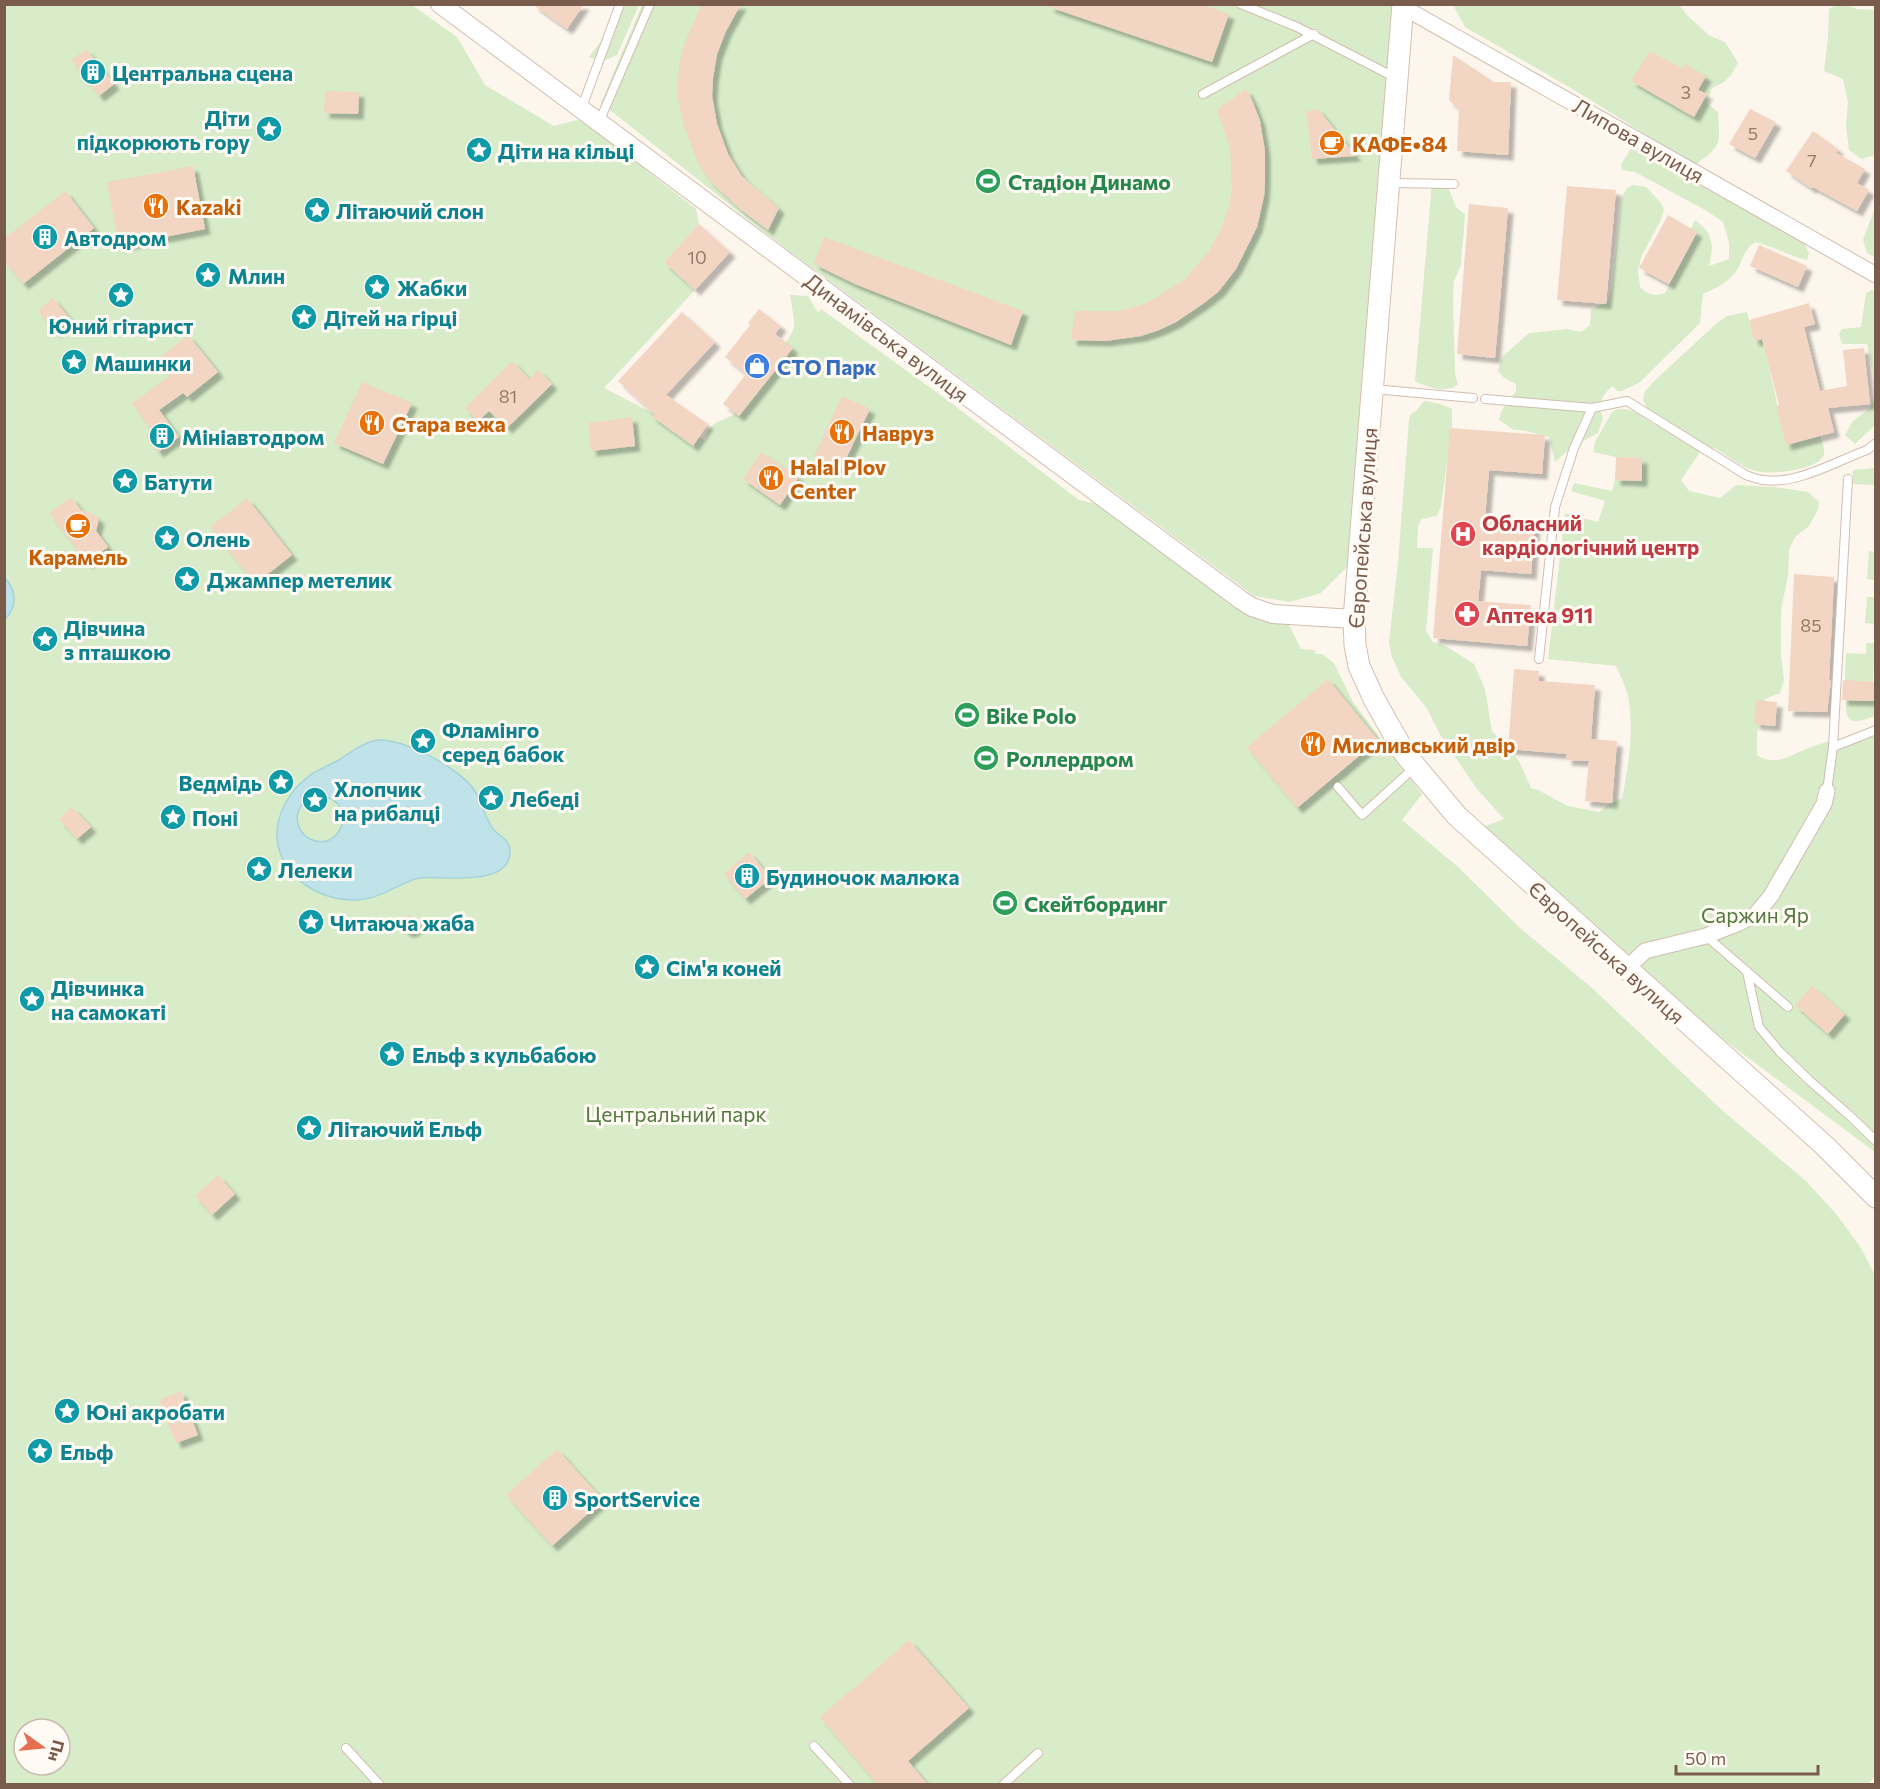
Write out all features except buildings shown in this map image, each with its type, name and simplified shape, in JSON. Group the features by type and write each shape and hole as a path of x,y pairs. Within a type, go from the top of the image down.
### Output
{"main road":[{"name":"Європейська вулиця","path":"1403,6 1354,619 1355,645 1361,672 1383,717 1415,767 1472,831 1825,1146 1875,1197"}],"street":[{"name":"Динамівська вулиця","path":"440,4 1241,600 1273,615 1354,619"},
{"name":"Липова вулиця","path":"1403,6 1875,274"},
{"path":"1627,968 1644,951 1706,936 1748,919 1761,909 1780,882 1824,804 1827,791"}],"lane":[{"path":"581,109 620,4"},
{"path":"599,122 650,4"},
{"path":"1241,4 1314,34 1397,78"},
{"path":"1203,94 1314,34"},
{"path":"1389,183 1454,184"},
{"path":"1372,389 1473,398"},
{"path":"1485,399 1592,408 1627,401 1737,470 1763,480 1781,480 1802,475 1867,450 1875,442"},
{"path":"1539,659 1554,507 1574,448 1592,408"},
{"path":"1827,791 1833,747 1848,479"},
{"path":"1833,747 1875,730"},
{"path":"1338,787 1362,815 1415,767"},
{"path":"1706,936 1788,1007"},
{"path":"1747,972 1759,1027 1780,1052 1875,1141"},
{"path":"814,1746 849,1785"},
{"path":"346,1748 379,1785"},
{"path":"1004,1785 1038,1753"}],"green space":[{"name":"Центральний парк","path":"5,5 412,5 457,37 485,85 554,126 577,120 585,121 651,169 647,171 696,209 699,224 664,262 695,290 604,388 705,440 714,424 733,415 743,406 786,343 794,327 790,295 808,296 818,313 821,309 946,399 1079,500 1108,506 1235,602 1289,625 1301,649 1314,650 1316,654 1322,654 1334,663 1353,702 1422,794 1402,820 1458,867 1519,927 1592,988 1723,1111 1806,1181 1837,1215 1861,1248 1875,1275 1876,1774 1869,1784 5,1784"},
{"path":"624,5 639,5 617,55 601,62 589,57 619,17"},
{"path":"642,5 1398,5 1348,566 1321,593 1290,602 1254,596 768,235 601,103"},
{"path":"1453,5 1679,5 1710,36 1725,42 1738,63 1724,82 1712,88 1707,103 1718,112 1719,138 1715,148 1695,165 1574,90 1465,27"},
{"path":"1836,5 1847,5 1857,9 1875,10 1875,155 1861,159 1849,150 1846,126 1848,103 1843,79 1824,71 1829,9"},
{"path":"1631,148 1804,243 1809,253 1807,260 1755,242 1751,245 1730,278 1703,294 1700,323 1639,383 1622,391 1617,391 1613,386 1609,389 1603,396 1600,408 1603,418 1598,433 1572,447 1555,462 1549,437 1514,430 1499,420 1502,410 1516,391 1516,384 1503,377 1498,371 1502,357 1529,333 1567,329 1581,332 1590,325 1591,310 1608,301 1612,287 1621,199 1626,189 1633,185 1646,187 1661,203 1664,210 1642,255 1638,270 1640,287 1646,292 1655,295 1665,293 1697,233 1691,229 1695,220 1706,230 1711,240 1712,252 1709,266 1729,259 1729,243 1723,222 1635,172 1622,170 1621,165"},
{"path":"1437,185 1448,187 1456,207 1465,215 1461,265 1454,281 1453,296 1455,373 1458,385 1447,389 1431,387 1415,381 1431,189"},
{"path":"1875,208 1875,257 1867,253 1863,240"},
{"path":"1872,290 1876,292 1875,425 1855,444 1845,435 1852,422 1870,408 1874,398 1873,373 1867,344 1842,344 1839,335 1842,329 1861,327 1866,293"},
{"name":"Саржин Яр","path":"1747,312 1754,341 1763,339 1786,445 1820,436 1824,454 1820,460 1804,468 1782,472 1762,472 1745,467 1714,448 1700,452 1681,480 1689,491 1720,498 1736,485 1808,492 1819,502 1809,526 1795,537 1789,550 1788,576 1781,610 1781,655 1784,680 1780,693 1765,699 1757,734 1757,754 1765,759 1779,760 1826,742 1875,737 1875,1152 1627,968 1472,831 1504,819 1477,789 1441,736 1426,707 1401,677 1392,657 1389,642 1398,562 1409,419 1424,401 1431,402 1452,409 1452,426 1441,506 1437,516 1421,519 1418,527 1417,548 1433,548 1426,631 1433,642 1446,646 1474,664 1485,689 1492,731 1519,761 1531,788 1568,806 1599,812 1622,798 1629,760 1631,722 1627,692 1616,666 1548,659 1565,513 1598,522 1605,501 1571,491 1574,483 1612,491 1615,480 1642,481 1642,458 1616,457 1593,452 1595,442 1612,412 1617,409 1629,410 1655,425 1659,424 1679,434 1684,431 1648,410 1643,400 1644,393 1717,323 1727,316"},
{"path":"1875,468 1875,485 1852,484 1853,470"},
{"path":"1869,551 1875,552 1875,580 1867,579"},
{"path":"1867,597 1875,597 1875,624 1865,623"},
{"path":"1866,643 1875,643 1873,682 1845,681 1846,653 1866,654"},
{"path":"1846,700 1875,701 1875,716 1857,721 1849,719"}],"water":[{"path":"5,578 12,588 14,599 12,609 5,619"},
{"path":"372,741 388,741 415,749 442,763 465,780 476,793 493,829 506,840 510,849 508,862 500,870 489,875 420,878 365,899 345,899 326,895 308,887 294,875 283,860 278,843 278,824 287,800 309,776","holes":["321,795 333,800 340,808 343,817 337,834 330,840 320,842 308,838 302,833 298,824 300,808 316,796"]}],"place":[{"name":"Центральна сцена","path":"93,72"},
{"name":"Діти підкорюють гору","path":"269,129"},
{"name":"КАФЕ•84","path":"1332,143"},
{"name":"Діти на кільці","path":"479,150"},
{"name":"Стадіон Динамо","path":"988,181"},
{"name":"Kazaki","path":"156,206"},
{"name":"Літаючий слон","path":"317,210"},
{"name":"Автодром","path":"45,237"},
{"name":"Млин","path":"208,275"},
{"name":"Жабки","path":"377,287"},
{"name":"Юний гітарист","path":"121,295"},
{"name":"Дітей на гірці","path":"304,317"},
{"name":"Машинки","path":"74,362"},
{"name":"СТО Парк","path":"757,366"},
{"name":"Стара вежа","path":"372,423"},
{"name":"Навруз","path":"842,432"},
{"name":"Мініавтодром","path":"162,436"},
{"name":"Halal Plov Center","path":"771,478"},
{"name":"Батути","path":"125,481"},
{"name":"Карамель","path":"78,526"},
{"name":"Обласний кардiологiчний центр","path":"1463,534"},
{"name":"Олень","path":"167,538"},
{"name":"Джампер метелик","path":"187,579"},
{"name":"Аптека 911","path":"1467,614"},
{"name":"Дівчина з пташкою","path":"45,639"},
{"name":"Bike Polo","path":"967,715"},
{"name":"Фламінго серед бабок","path":"423,741"},
{"name":"Мисливський двір","path":"1313,744"},
{"name":"Роллердром","path":"986,758"},
{"name":"Ведмідь","path":"281,782"},
{"name":"Лебеді","path":"491,798"},
{"name":"Хлопчик на рибалці","path":"315,800"},
{"name":"Поні","path":"173,817"},
{"name":"Лелеки","path":"259,869"},
{"name":"Будиночок малюка","path":"747,876"},
{"name":"Скейтбординг","path":"1005,903"},
{"name":"Читаюча жаба","path":"311,922"},
{"name":"Сім'я коней","path":"647,967"},
{"name":"Дівчинка на самокаті","path":"32,999"},
{"name":"Ельф з кульбабою","path":"392,1054"},
{"name":"Літаючий Ельф","path":"309,1128"},
{"name":"Юні акробати","path":"67,1411"},
{"name":"Ельф","path":"40,1451"},
{"name":"SportService","path":"555,1498"}]}
